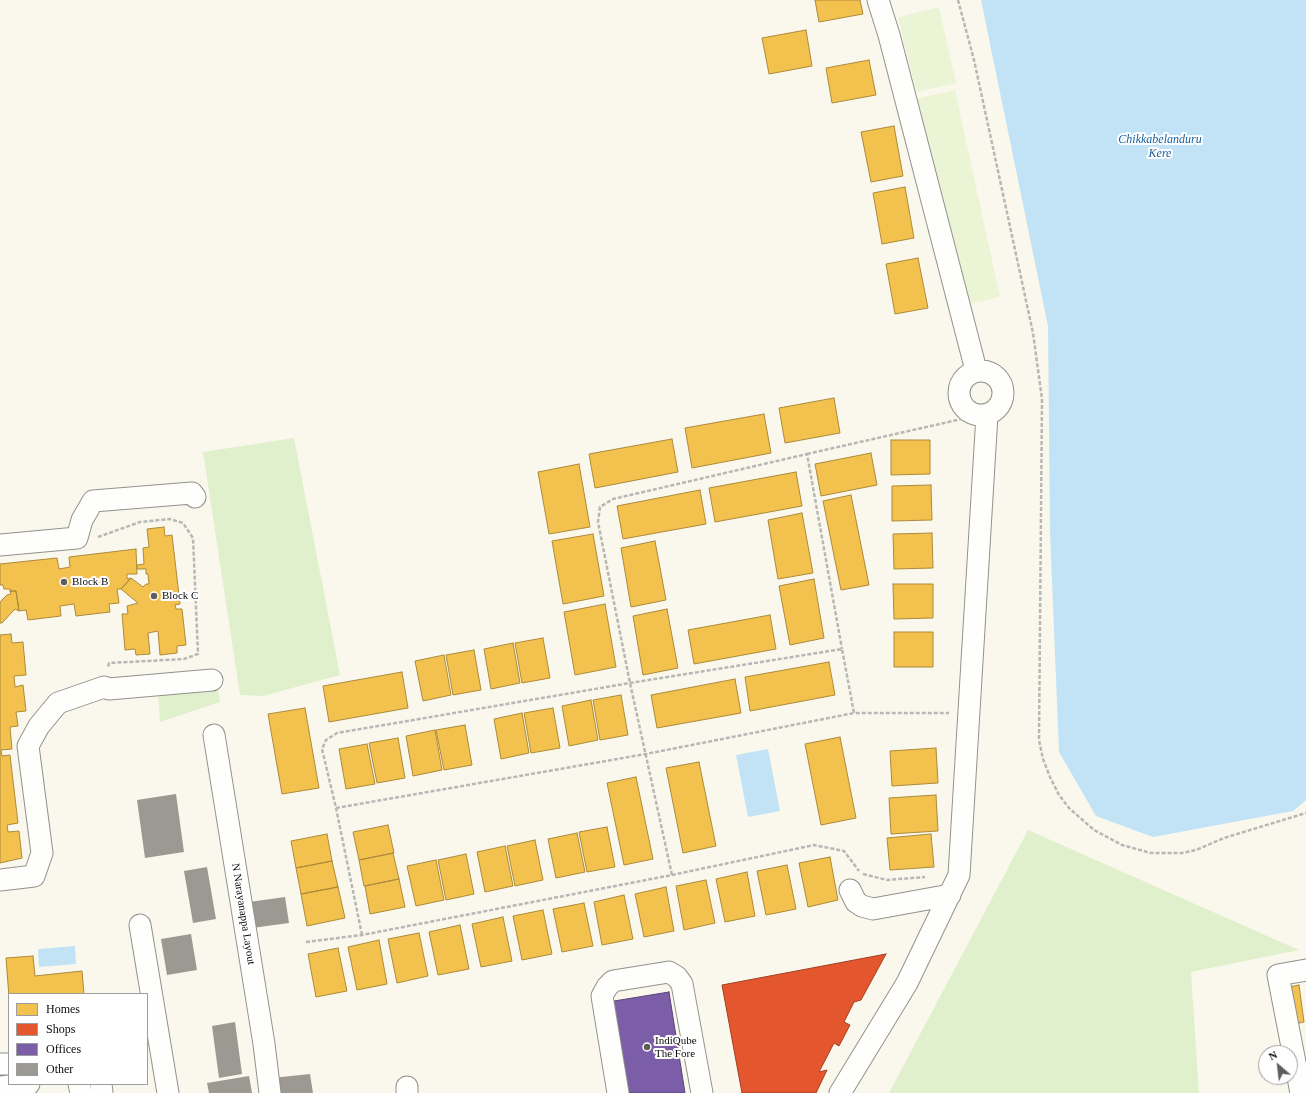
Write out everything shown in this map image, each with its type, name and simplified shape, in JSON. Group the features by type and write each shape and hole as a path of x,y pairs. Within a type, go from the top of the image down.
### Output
{"street":[{"path":"878,0 889,35 976,370"},
{"path":"976,370 987,371 996,375 1002,383 1004,392 1002,402 996,410 982,415 963,408 958,393 963,378 976,370"},
{"path":"840,1093 907,983 959,875 970,714 982,415"},
{"path":"0,545 77,538 82,520 93,501 192,493 195,497"},
{"path":"0,880 34,876 42,853 28,746 39,726 58,704 104,687 109,689 212,680"},
{"name":"N Narayanappa Layout","path":"214,735 264,1044 270,1093"},
{"path":"850,890 856,902 862,906 872,909 950,895"},
{"path":"140,925 168,1093"},
{"path":"1301,1093 1278,975 1306,970"},
{"path":"618,1093 602,996 607,987 613,981 669,972 677,976 682,984 702,1093"},
{"path":"0,1087 19,1085"}],"path":[{"path":"958,0 974,60 1033,333 1042,399 1039,740 1043,759 1050,777 1059,795 1069,808 1094,830 1122,845 1151,853 1182,853 1196,850 1224,838 1306,813"},
{"path":"672,875 630,683 598,522 600,508 613,499 982,415"},
{"path":"807,454 854,713"},
{"path":"77,538 103,536 140,522 170,520 183,523 193,538 198,654 184,659 109,663 104,687"},
{"path":"362,935 336,808 322,749 326,740 337,733 630,683 842,649"},
{"path":"336,808 646,754 854,713 970,714"},
{"path":"306,942 362,935 672,875 814,845 844,851 860,873 887,880 959,875"}],"green space":[{"path":"939,7 956,83 916,92 898,17"},
{"path":"955,90 1000,297 959,306 914,99"},
{"path":"294,438 340,675 263,696 240,695 203,452"},
{"path":"218,689 220,702 160,722 158,694"},
{"path":"1028,830 1299,950 1191,972 1199,1093 889,1093"}],"water":[{"name":"Chikkabelanduru Kere","path":"981,0 1306,0 1306,800 1293,811 1153,837 1096,816 1059,752 1050,532 1048,326"},
{"path":"768,749 780,811 748,817 736,755"},
{"path":"75,946 76,964 39,967 38,949"}],"building: Homes":[{"path":"815,0 860,0 863,14 819,22"},
{"path":"806,30 812,66 769,74 762,38"},
{"path":"869,60 876,95 832,103 826,68"},
{"path":"894,126 903,176 871,182 861,132"},
{"path":"905,187 914,238 882,244 873,193"},
{"path":"918,258 928,308 895,314 886,264"},
{"path":"834,398 840,433 785,443 779,408"},
{"path":"764,414 771,453 692,468 685,428"},
{"path":"672,439 678,472 595,488 589,454"},
{"path":"891,440 930,440 930,474 891,475"},
{"path":"871,453 877,485 821,496 815,464"},
{"path":"579,464 590,527 549,534 538,472"},
{"path":"796,472 802,506 715,522 709,488"},
{"path":"931,485 932,520 892,521 892,486"},
{"path":"700,490 706,524 623,539 617,506"},
{"path":"851,495 869,585 841,590 823,501"},
{"path":"802,513 813,573 778,579 768,520"},
{"name":"Block C","path":"164,527 165,536 172,535 180,604 175,605 176,609 182,609 186,645 177,646 177,653 160,655 158,631 148,633 150,654 136,655 135,649 125,650 122,614 128,614 127,606 138,603 121,589 131,578 143,587 146,584 149,584 146,569 137,569 137,565 144,564 143,548 149,547 147,529"},
{"path":"932,533 933,568 894,569 893,534"},
{"path":"593,534 604,596 563,604 552,541"},
{"path":"655,541 666,600 631,607 621,548"},
{"name":"Block B","path":"136,549 137,574 127,574 127,579 131,578 121,589 117,589 119,603 109,604 110,612 76,616 74,604 60,606 61,616 28,620 26,610 19,611 16,591 4,589 3,585 0,585 0,564 57,558 59,569 70,567 69,557"},
{"path":"814,579 824,638 790,645 779,586"},
{"path":"893,584 933,584 933,618 894,619"},
{"path":"10,591 16,591 19,611 15,609 2,623 0,623 0,602 7,595 11,594"},
{"path":"605,604 616,667 575,675 564,612"},
{"path":"667,609 678,668 643,675 633,616"},
{"path":"770,615 776,649 694,664 688,630"},
{"path":"894,632 933,632 933,667 894,667"},
{"path":"11,634 12,643 23,642 26,675 14,676 15,687 23,685 26,711 16,712 18,726 10,727 12,749 1,750 2,756 10,755 18,823 7,825 8,832 19,831 22,858 0,863 0,635"},
{"path":"543,638 550,678 522,683 515,643"},
{"path":"513,643 520,683 491,689 484,649"},
{"path":"474,650 481,690 453,695 446,655"},
{"path":"444,655 451,695 423,701 415,661"},
{"path":"829,662 835,695 750,711 745,677"},
{"path":"402,672 408,708 329,722 323,686"},
{"path":"735,679 741,713 657,728 651,695"},
{"path":"621,695 628,735 600,740 593,700"},
{"path":"591,700 598,740 569,746 562,706"},
{"path":"305,708 319,788 282,794 268,714"},
{"path":"553,708 560,748 531,753 524,713"},
{"path":"522,713 529,753 501,759 494,719"},
{"path":"465,725 472,765 444,770 436,730"},
{"path":"435,730 442,770 413,776 406,736"},
{"path":"840,737 856,818 821,825 805,744"},
{"path":"398,738 405,778 377,783 369,743"},
{"path":"367,744 375,784 346,789 339,749"},
{"path":"936,748 938,783 892,786 890,751"},
{"path":"699,762 716,846 683,853 666,768"},
{"path":"636,777 653,859 624,865 607,783"},
{"path":"936,795 938,831 891,834 889,798"},
{"path":"388,825 394,853 359,860 353,832"},
{"path":"607,827 615,867 587,872 579,832"},
{"path":"577,833 585,872 556,878 548,839"},
{"path":"327,834 332,861 296,868 291,841"},
{"path":"931,834 934,867 890,870 887,838"},
{"path":"535,840 543,880 515,886 507,846"},
{"path":"505,846 513,886 485,892 477,852"},
{"path":"393,853 399,879 364,886 359,860"},
{"path":"466,854 474,894 446,900 438,860"},
{"path":"830,857 838,900 808,907 799,863"},
{"path":"436,860 444,900 416,906 407,866"},
{"path":"332,861 338,887 301,894 296,868"},
{"path":"787,865 796,909 766,915 757,871"},
{"path":"747,872 755,916 725,922 716,879"},
{"path":"399,879 405,907 370,914 365,886"},
{"path":"706,880 715,923 684,930 676,886"},
{"path":"338,887 345,918 307,926 301,894"},
{"path":"666,887 674,931 644,937 635,894"},
{"path":"624,895 633,939 602,945 594,902"},
{"path":"584,903 593,946 562,952 553,909"},
{"path":"543,910 552,954 522,960 513,916"},
{"path":"503,917 512,961 481,967 472,924"},
{"path":"460,925 469,969 438,975 429,932"},
{"path":"419,933 428,976 397,983 388,939"},
{"path":"379,940 387,984 357,990 348,947"},
{"path":"338,948 347,991 316,997 308,954"},
{"path":"33,956 35,976 82,971 84,993 9,993 6,958"},
{"path":"1299,985 1304,1022 1290,1025 1285,988"}],"building: Shops":[{"path":"886,954 861,1000 854,1002 844,1022 850,1025 839,1046 834,1043 819,1072 827,1070 816,1093 742,1093 722,985"}],"building: Offices":[{"name":"IndiQube The Fore","path":"669,992 685,1093 623,1093 608,1002"}],"building: Other":[{"path":"176,794 184,852 145,858 137,800"},
{"path":"207,867 216,919 193,923 184,871"},
{"path":"285,897 289,923 252,928 249,902"},
{"path":"191,934 197,970 167,975 161,939"},
{"path":"235,1022 242,1074 219,1078 212,1026"},
{"path":"310,1074 313,1093 274,1093 272,1078"},
{"path":"249,1076 252,1093 209,1093 207,1083"}],"place":[{"name":"Block B","path":"64,582"},
{"name":"Block C","path":"154,596"},
{"name":"IndiQube The Fore","path":"647,1047"}]}
